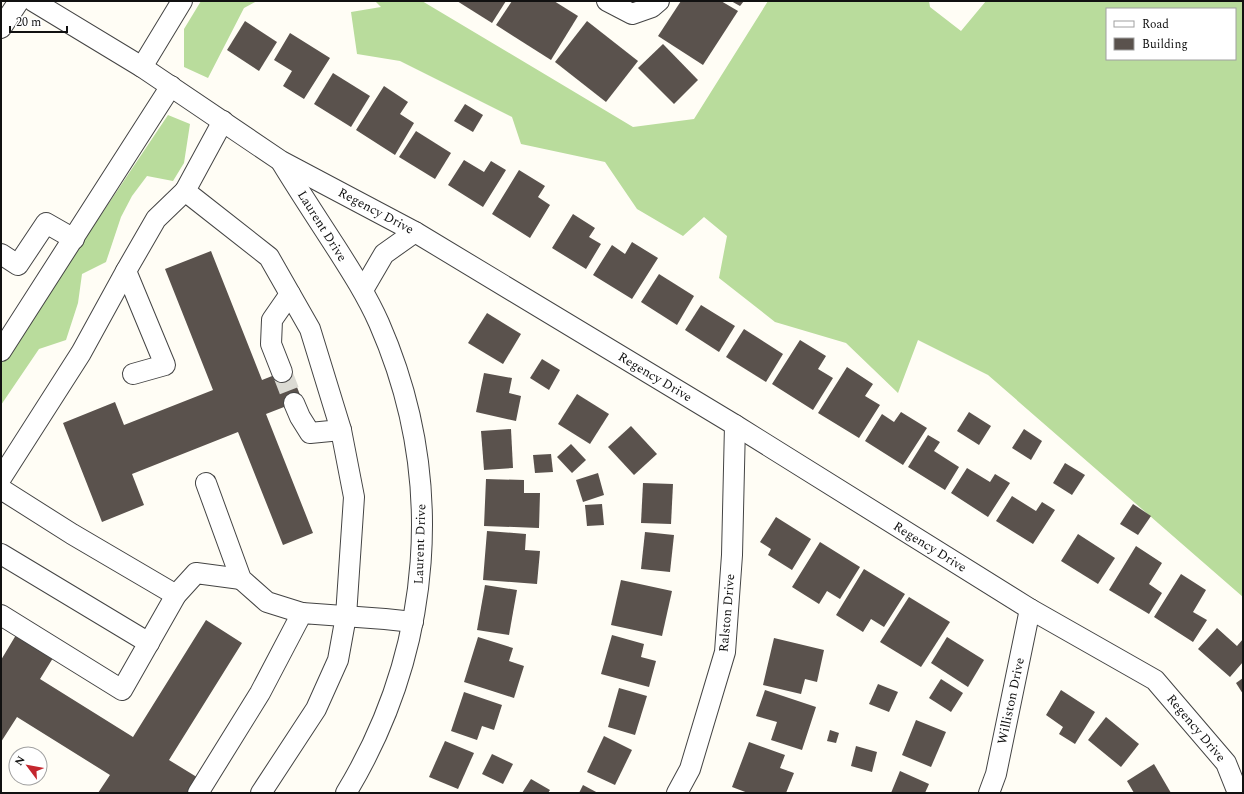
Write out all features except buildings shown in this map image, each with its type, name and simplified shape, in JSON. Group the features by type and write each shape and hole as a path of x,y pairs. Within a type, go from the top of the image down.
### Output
{"street":[{"path":"1,28 19,1"},
{"name":"Regency Drive","path":"33,1 142,67 280,161 415,232 735,425 1030,609 1155,680 1226,763 1238,793"},
{"path":"142,67 182,1"},
{"path":"607,1 632,14 652,6 658,1"},
{"path":"1,351 8,327 74,239 171,86"},
{"path":"1,478 81,353 156,219 185,191 223,122"},
{"name":"Laurent Drive","path":"280,161 363,290 398,374 409,415 418,463 422,505 422,545 419,582 413,622 395,689 378,732 346,793"},
{"path":"185,191 269,257 310,329 341,430 354,497 346,616 338,660 316,709 261,793"},
{"path":"1,254 18,265 46,223 74,239"},
{"path":"363,290 384,254 415,232"},
{"path":"126,271 165,365 133,374"},
{"path":"282,372 271,344 272,320 290,294"},
{"path":"294,403 300,417 310,433 341,430"},
{"name":"Ralston Drive","path":"677,793 690,769 725,652 732,555 735,425"},
{"path":"206,483 241,579 267,602 302,613 385,618 413,622"},
{"path":"1,489 72,534 176,595"},
{"path":"1,554 149,643"},
{"path":"1,615 122,690 176,595 196,573 241,579"},
{"name":"Williston Drive","path":"989,793 996,774 1030,609"},
{"path":"198,793 260,693 302,613"}],"green space":[{"path":"201,1 257,1 244,8 208,78 184,67 184,29"},
{"path":"375,1 422,1 633,127 694,119 768,1 929,1 930,7 961,31 986,1 1243,1 1243,597 988,375 918,340 898,393 846,343 775,322 719,278 727,236 704,217 683,236 637,209 605,162 521,144 512,117 400,61 357,54 351,12 381,7"},
{"path":"168,115 190,124 184,163 173,181 147,176 132,196 121,217 106,262 82,274 78,303 66,340 39,349 1,405 1,364"}],"tunnel":[{"path":"282,372 294,403"}]}
